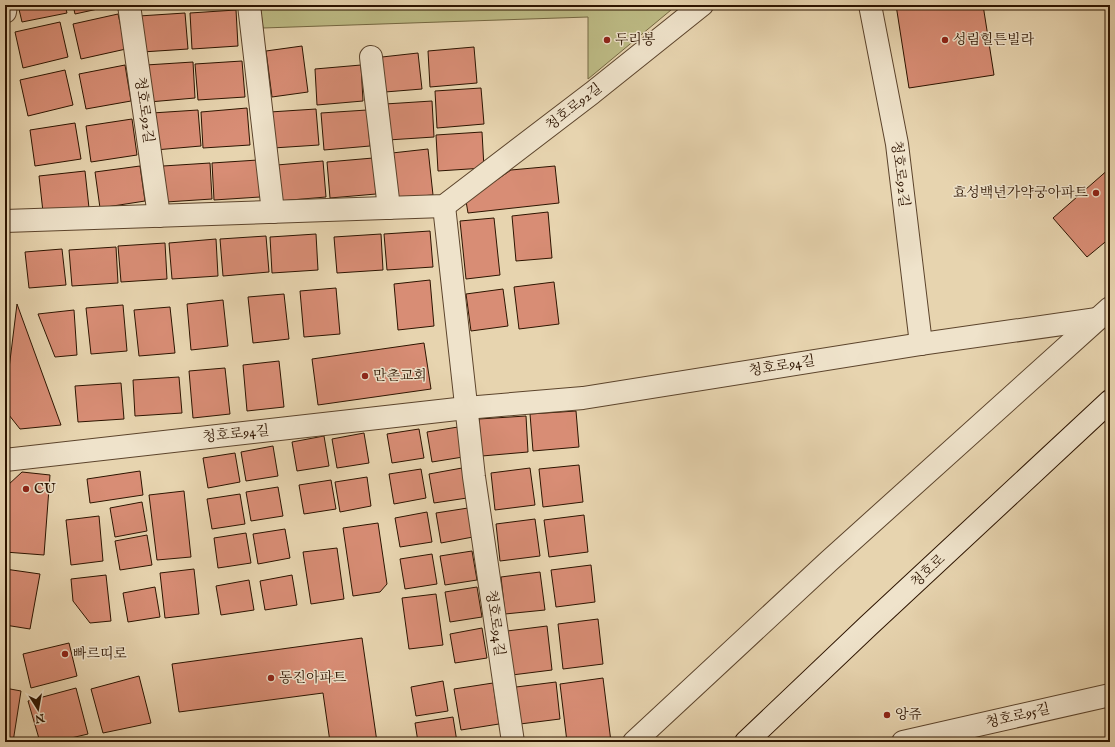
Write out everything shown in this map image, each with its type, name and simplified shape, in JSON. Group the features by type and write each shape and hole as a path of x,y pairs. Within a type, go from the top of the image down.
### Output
{"street":[{"path":"5,12 6,5"},
{"name":"청호로92길","path":"129,5 159,216"},
{"path":"249,5 273,212"},
{"name":"청호로92길","path":"444,206 592,93 702,5"},
{"name":"청호로92길","path":"870,5 897,144 921,344"},
{"path":"371,57 389,208"},
{"path":"5,221 444,206 466,408"},
{"path":"634,742 835,556 1104,314"},
{"name":"청호로94길","path":"5,460 466,408 583,398 1104,314"},
{"name":"청호로","path":"746,742 868,626 1110,401"},
{"name":"청호로94길","path":"466,408 474,478 512,742"},
{"path":"1089,421 1110,415"},
{"name":"청호로95길","path":"903,742 1110,695"}],"shaded area":[{"path":"260,5 677,5 588,79 588,17 263,28"}],"building":[{"path":"18,5 65,5 67,13 22,22"},
{"path":"73,5 116,5 75,14"},
{"name":"성림힐튼빌라","path":"896,5 983,5 994,75 909,88"},
{"path":"236,10 238,46 192,49 190,13"},
{"path":"185,13 188,49 142,52 139,16"},
{"path":"118,14 126,49 81,59 73,24"},
{"path":"60,22 68,57 23,68 15,32"},
{"path":"302,46 308,92 272,97 266,51"},
{"path":"474,47 477,83 430,87 428,51"},
{"path":"418,53 422,89 385,92 382,57"},
{"path":"242,61 245,97 198,100 195,64"},
{"path":"193,62 195,98 149,102 146,65"},
{"path":"125,65 131,101 86,109 79,74"},
{"path":"361,65 363,101 317,105 315,69"},
{"path":"65,70 73,105 28,116 20,80"},
{"path":"481,88 484,124 437,128 435,91"},
{"path":"432,101 434,137 388,140 385,104"},
{"path":"247,108 250,145 203,148 201,112"},
{"path":"316,109 319,145 273,148 270,112"},
{"path":"198,110 201,146 155,150 152,113"},
{"path":"367,110 370,146 324,150 321,113"},
{"path":"132,119 137,155 91,162 86,126"},
{"path":"75,123 81,159 35,166 30,130"},
{"path":"482,132 484,168 438,171 436,135"},
{"path":"428,149 433,195 396,198 392,153"},
{"path":"373,158 376,194 330,198 327,162"},
{"path":"258,160 260,197 214,200 212,163"},
{"path":"323,161 326,197 279,201 277,165"},
{"path":"210,163 212,199 166,202 163,166"},
{"path":"140,166 145,201 100,208 95,172"},
{"path":"555,166 559,203 468,213 466,201 511,170"},
{"name":"효성백년가약궁아파트","path":"1110,168 1110,238 1087,257 1053,218"},
{"path":"85,171 89,208 43,212 39,176"},
{"path":"548,212 552,258 516,261 512,216"},
{"path":"494,218 500,275 466,279 460,221"},
{"path":"430,231 433,267 387,270 384,234"},
{"path":"316,234 318,270 272,273 270,237"},
{"path":"381,234 383,270 337,273 334,237"},
{"path":"266,236 269,272 223,276 220,239"},
{"path":"216,239 218,276 172,279 169,243"},
{"path":"165,243 167,279 121,282 118,246"},
{"path":"116,247 118,283 72,286 69,250"},
{"path":"62,249 66,285 29,288 25,252"},
{"path":"430,280 434,326 398,330 394,284"},
{"path":"554,282 559,324 519,329 514,287"},
{"path":"336,288 340,334 304,337 300,291"},
{"path":"503,289 508,326 471,331 466,294"},
{"path":"284,294 289,339 253,343 248,297"},
{"path":"223,300 228,346 191,350 187,304"},
{"path":"17,304 61,425 20,429 5,410"},
{"path":"123,305 127,351 91,354 86,308"},
{"path":"170,307 175,353 139,356 134,310"},
{"path":"74,310 77,355 55,357 38,314"},
{"path":"424,343 431,389 318,405 312,359"},
{"path":"279,361 284,407 247,411 243,365"},
{"path":"225,368 230,414 193,418 189,371"},
{"path":"179,377 182,413 135,416 133,380"},
{"path":"121,383 124,419 78,422 75,386"},
{"path":"576,411 579,447 533,451 530,414"},
{"path":"526,416 528,452 482,456 479,419"},
{"path":"458,427 463,457 432,462 427,432"},
{"path":"419,429 424,458 392,463 387,434"},
{"path":"364,433 369,463 337,468 332,439"},
{"path":"324,436 329,466 297,471 292,442"},
{"path":"273,446 278,476 246,481 241,452"},
{"path":"235,453 240,482 208,488 203,458"},
{"path":"579,465 583,502 543,507 539,469"},
{"path":"462,468 467,498 434,503 429,474"},
{"path":"530,468 535,505 495,510 491,473"},
{"path":"421,469 426,498 394,504 389,474"},
{"path":"140,471 143,495 90,503 87,479"},
{"path":"22,472 50,475 44,555 5,552 5,523 8,485"},
{"path":"367,477 371,506 340,512 335,482"},
{"path":"331,480 336,509 304,514 299,485"},
{"path":"278,487 283,516 251,521 246,492"},
{"path":"184,491 191,557 157,560 149,495"},
{"path":"240,494 245,524 212,529 207,499"},
{"path":"142,502 147,531 115,537 110,508"},
{"path":"468,508 473,537 441,543 436,513"},
{"path":"427,512 432,542 400,547 395,518"},
{"path":"584,515 588,552 549,557 544,520"},
{"path":"99,516 103,561 71,565 66,520"},
{"path":"535,519 540,556 500,561 496,524"},
{"path":"378,523 387,584 380,592 353,596 343,528"},
{"path":"285,529 290,558 258,564 253,534"},
{"path":"246,533 251,563 218,568 214,538"},
{"path":"147,535 152,565 120,570 115,541"},
{"path":"337,548 344,599 311,604 303,552"},
{"path":"472,551 477,580 445,585 440,556"},
{"path":"432,554 437,584 405,589 400,559"},
{"path":"591,565 595,602 556,607 551,570"},
{"path":"5,569 40,574 30,629 5,625"},
{"path":"194,569 199,614 165,618 160,573"},
{"path":"540,572 545,610 505,614 501,577"},
{"path":"106,575 111,621 90,623 73,601 71,579"},
{"path":"292,575 297,605 265,610 260,581"},
{"path":"249,580 254,610 221,615 216,586"},
{"path":"155,587 160,617 128,622 123,593"},
{"path":"477,587 482,617 450,622 445,592"},
{"path":"436,594 443,645 409,649 402,598"},
{"path":"598,619 603,664 563,669 558,624"},
{"path":"547,626 552,670 512,675 507,631"},
{"path":"482,628 487,658 455,663 450,634"},
{"name":"동진아파트","path":"362,638 377,742 330,742 323,693 179,712 172,664"},
{"path":"69,643 77,676 31,688 23,654"},
{"path":"139,676 151,723 103,733 91,689"},
{"path":"603,678 611,742 567,742 560,684"},
{"path":"443,681 448,711 416,716 411,687"},
{"path":"556,682 560,719 520,724 516,687"},
{"path":"493,683 499,724 461,730 454,689"},
{"path":"5,688 21,691 13,742 5,742"},
{"path":"76,688 88,734 54,742 40,742 28,701"},
{"path":"453,717 457,742 418,742 415,723"},
{"path":"562,739 562,742 529,742"}],"place":[{"name":"두리봉","path":"607,40"},
{"name":"성림힐튼빌라","path":"945,40"},
{"name":"효성백년가약궁아파트","path":"1096,193"},
{"name":"만촌교회","path":"365,376"},
{"name":"CU","path":"26,489"},
{"name":"빠르띠로","path":"65,654"},
{"name":"동진아파트","path":"271,678"},
{"name":"앙쥬","path":"887,715"}]}
